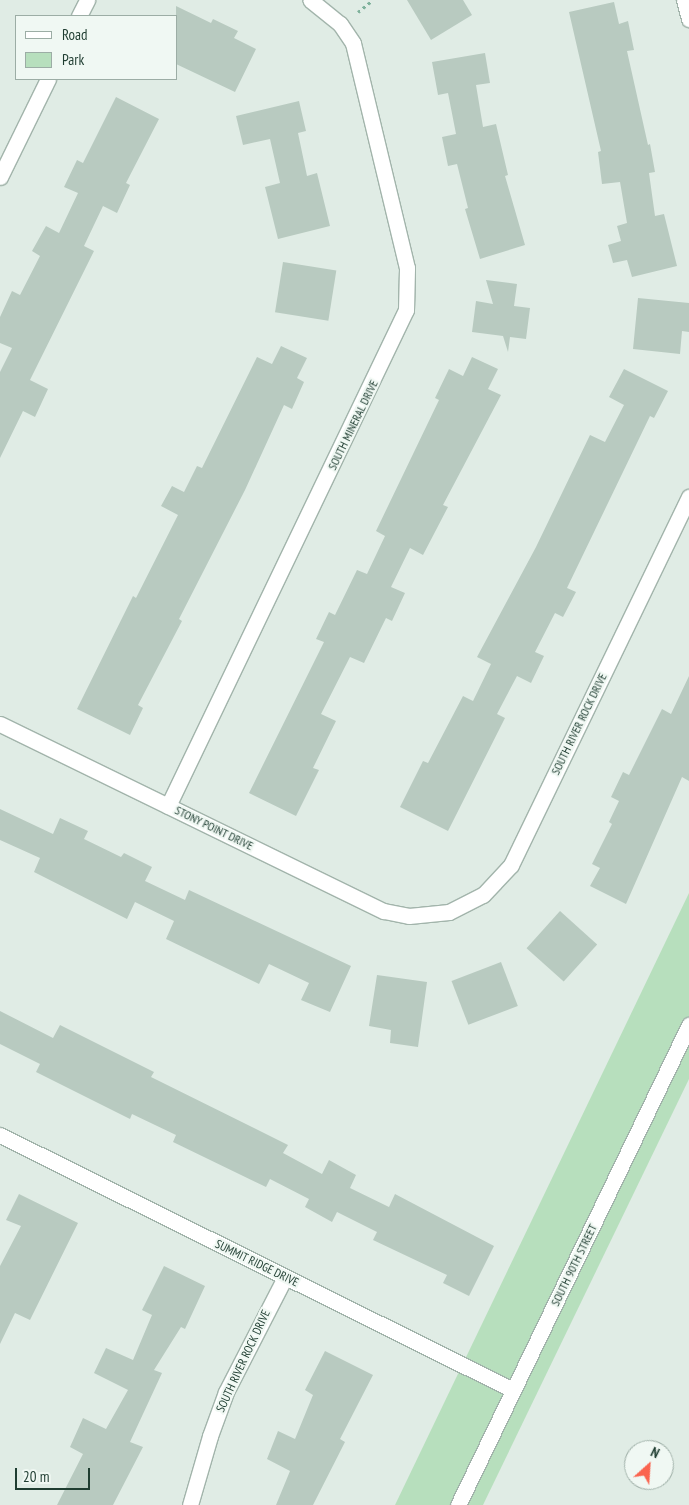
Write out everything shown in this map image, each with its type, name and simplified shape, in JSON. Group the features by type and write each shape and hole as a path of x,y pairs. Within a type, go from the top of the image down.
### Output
{"street":[{"path":"80,15 88,0"},
{"name":"SOUTH MINERAL DRIVE","path":"168,806 406,310 407,268 353,43 340,24 310,0"},
{"path":"684,0 689,19"},
{"path":"0,177 48,80"},
{"name":"SOUTH RIVER ROCK DRIVE","path":"432,916 449,912 483,895 511,864 688,499"},
{"name":"STONY POINT DRIVE","path":"0,724 384,911 409,916 432,916"},
{"name":"SOUTH 90TH STREET","path":"458,1505 689,1025"},
{"name":"SUMMIT RIDGE DRIVE","path":"0,1135 513,1390"},
{"name":"SOUTH RIVER ROCK DRIVE","path":"190,1505 210,1436 226,1392 284,1276"}],"path":[{"path":"358,12 373,0"}],"green space":[{"path":"689,893 689,1079 483,1505 395,1505"}],"building":[{"path":"407,0 463,0 472,15 431,40"},
{"path":"614,2 619,24 628,21 634,50 627,51 655,172 649,173 655,216 664,214 677,266 632,277 627,260 613,263 608,245 621,241 617,226 627,223 620,182 602,184 598,152 601,151 569,12"},
{"path":"176,6 211,23 213,19 238,31 234,38 256,49 235,92 178,65 178,15 176,15"},
{"path":"485,53 490,83 476,85 483,127 496,124 508,175 505,176 525,245 480,259 465,209 468,208 457,164 448,166 442,137 456,134 448,93 438,95 432,62"},
{"path":"116,97 159,119 126,183 130,185 117,213 103,206 84,246 94,251 30,380 48,389 35,417 23,411 0,458 0,372 12,348 0,343 0,317 12,291 20,295 40,256 32,251 46,226 59,233 78,193 64,187 77,160 83,163"},
{"path":"299,101 306,131 298,133 307,176 317,173 330,226 278,239 265,187 280,183 270,139 243,145 236,116"},
{"path":"283,262 336,270 328,321 275,312"},
{"path":"486,280 517,284 514,306 530,308 526,339 510,337 508,352 503,336 472,332 476,301 493,304"},
{"path":"638,298 689,303 689,332 682,331 680,354 633,349"},
{"path":"281,346 307,358 297,378 304,382 292,409 284,405 245,490 179,619 182,621 138,705 143,708 130,735 77,709 133,596 136,598 178,515 161,506 172,486 184,492 197,466 202,468 257,357 272,364"},
{"path":"472,357 498,369 488,389 501,395 443,505 448,507 423,555 410,548 391,587 405,593 392,621 386,618 364,663 350,657 321,714 336,721 313,768 319,770 296,816 249,793 324,642 316,639 329,612 335,615 357,570 367,574 385,536 376,531 439,400 435,398 449,369 463,376"},
{"path":"624,369 668,391 654,418 650,416 567,588 576,592 563,617 555,613 535,652 544,656 531,683 517,676 497,714 505,718 448,831 400,807 423,761 428,763 463,696 473,701 491,664 477,657 536,547 590,435 605,442 624,405 609,397"},
{"path":"689,676 689,781 682,777 626,904 590,886 600,868 592,864 612,824 609,822 619,801 611,797 623,772 629,775 662,709 671,714"},
{"path":"0,809 53,834 60,818 88,831 84,839 121,857 124,853 152,867 145,881 185,900 189,890 351,966 330,1012 301,1000 309,983 269,964 259,984 166,939 174,921 135,902 127,919 34,872 40,858 0,840"},
{"path":"560,911 597,944 564,982 527,948"},
{"path":"501,962 518,1006 468,1025 452,981"},
{"path":"377,975 427,982 418,1047 390,1043 391,1030 369,1026"},
{"path":"0,1011 53,1038 60,1025 154,1072 151,1077 288,1145 283,1153 322,1174 329,1160 356,1175 350,1188 389,1207 395,1194 494,1246 469,1296 443,1283 447,1275 373,1240 377,1232 337,1212 332,1222 305,1207 309,1199 270,1179 266,1187 173,1142 176,1135 132,1114 130,1119 36,1072 40,1064 0,1044"},
{"path":"19,1194 78,1223 30,1320 15,1313 0,1344 0,1266 21,1226 6,1220"},
{"path":"164,1266 205,1286 185,1329 181,1327 154,1370 162,1373 130,1442 143,1447 113,1505 57,1505 83,1454 70,1447 83,1418 106,1429 128,1390 94,1373 106,1348 133,1360 152,1315 142,1310"},
{"path":"325,1351 373,1375 340,1439 345,1442 313,1505 276,1505 290,1471 267,1459 278,1431 295,1439 313,1395 305,1390"}]}
